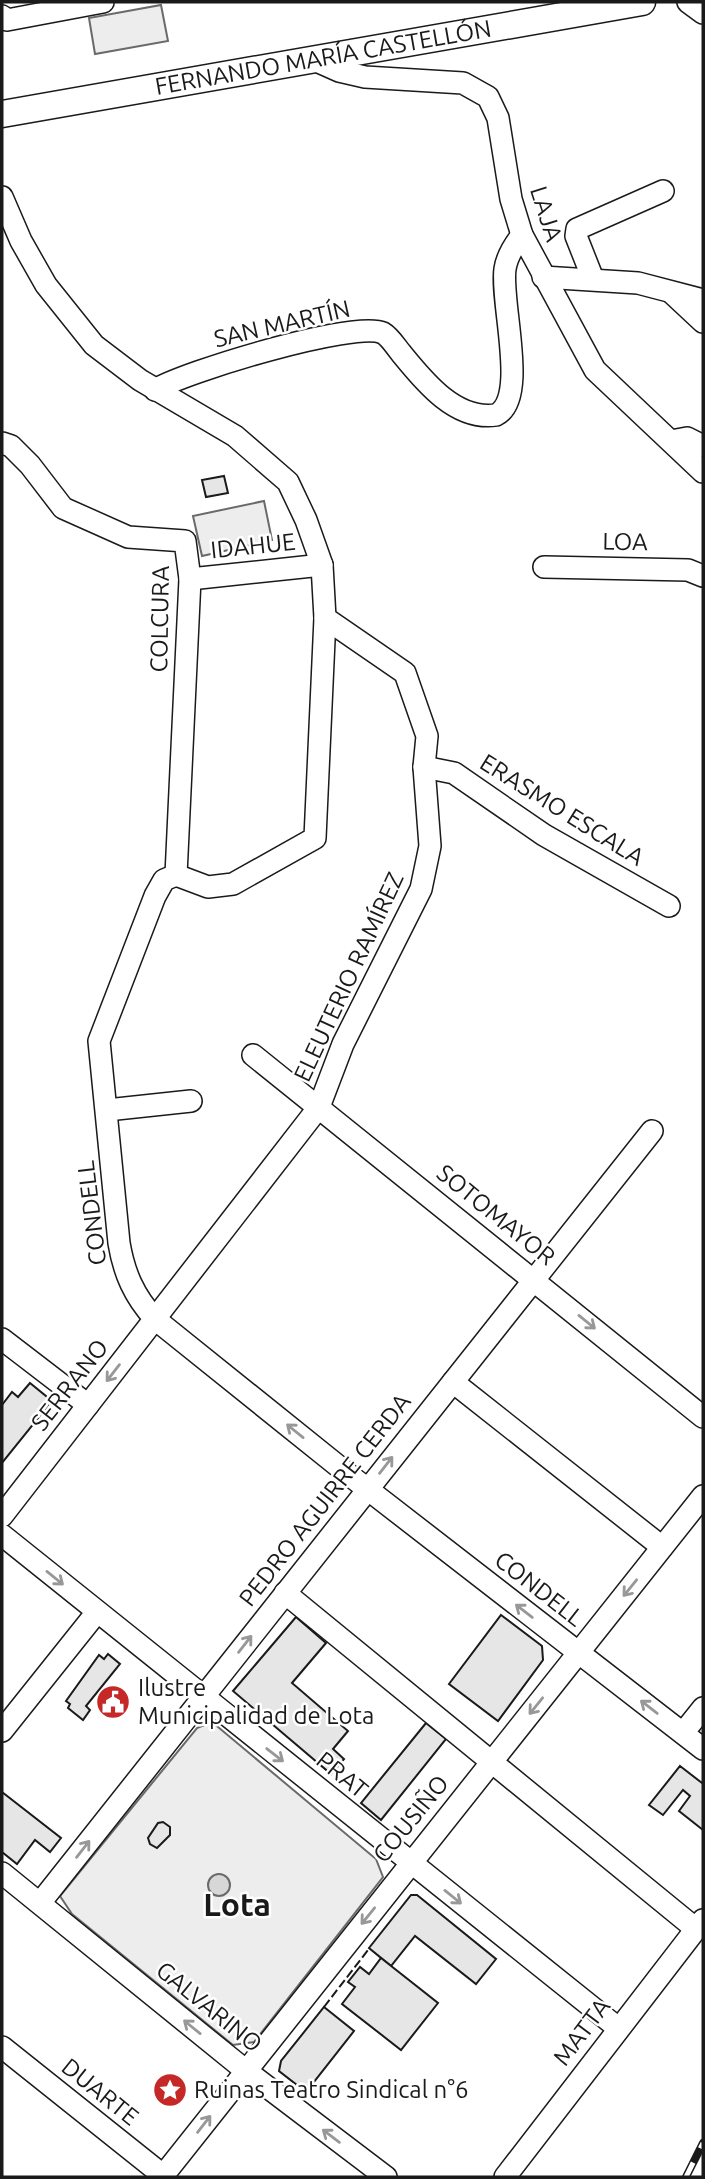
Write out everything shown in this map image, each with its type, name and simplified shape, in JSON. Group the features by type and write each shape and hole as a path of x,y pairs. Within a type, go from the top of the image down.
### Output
{"main road":[{"name":"FERNANDO MARÍA CASTELLÓN","path":"2,114 642,2"}],"street":[{"path":"3,24 103,2"},
{"path":"688,2 703,13"},
{"name":"LAJA","path":"312,59 354,75 464,83 481,90 496,110 511,199 522,235 595,370 703,472"},
{"path":"593,279 576,236 577,229 663,191"},
{"path":"2,197 33,263 66,314 109,358 155,390 235,436 288,482 306,520 322,565 325,618 315,838 233,884 208,887 176,875"},
{"name":"SAN MARTÍN","path":"155,390 187,375 255,354 305,341 376,331 386,336 443,398 475,413 496,415 509,403 512,386 505,307 505,268 514,245 522,235"},
{"path":"543,277 638,283 703,300"},
{"path":"668,290 703,322"},
{"path":"671,441 687,438 703,446"},
{"name":"COLCURA","path":"2,443 11,446 30,465 63,508 128,537 185,541 190,579 176,875"},
{"name":"IDAHUE","path":"190,579 322,565"},
{"name":"LOA","path":"544,567 688,570 703,576"},
{"name":"ELEUTERIO RAMÍREZ","path":"155,1319 319,1107 343,1044 423,882 430,846 424,767 427,736 405,673 325,618"},
{"name":"ERASMO ESCALA","path":"424,767 454,773 544,835 669,906"},
{"name":"CONDELL","path":"176,875 164,880 155,895 99,1041 122,1260 131,1287 155,1319 368,1489 703,1749"},
{"name":"SOTOMAYOR","path":"253,1055 703,1417"},
{"path":"107,1110 191,1101"},
{"name":"PEDRO AGUIRRE CERDA","path":"40,1903 652,1130"},
{"name":"SERRANO","path":"2,1516 155,1319"},
{"path":"2,1339 88,1405"},
{"path":"453,1382 662,1547"},
{"name":"COUSIÑO","path":"164,2177 245,2070 703,1496"},
{"name":"PRAT","path":"2,1535 618,2028"},
{"path":"285,1593 491,1762 700,1925"},
{"path":"2,1731 97,1612"},
{"path":"683,1733 703,1709"},
{"name":"GALVARINO","path":"2,1873 245,2070 386,2177"},
{"name":"MATTA","path":"505,2177 700,1925"},
{"name":"DUARTE","path":"2,2047 164,2177"}],"shaded area":[{"path":"161,5 168,41 95,54 89,18"},
{"path":"264,501 272,540 202,556 193,516"},
{"path":"212,1722 376,1859 383,1877 254,2042 233,2045 72,1914 60,1896 197,1728"},
{"path":"219,1874 227,1877 230,1885 227,1893 219,1896 211,1893 208,1885 211,1877"}],"building":[{"path":"224,476 228,493 206,497 202,480"},
{"path":"30,1383 52,1401 2,1463 2,1405 12,1392 18,1397"},
{"path":"501,1615 542,1646 543,1660 498,1721 449,1684"},
{"path":"296,1617 326,1643 292,1683 348,1731 333,1749 344,1759 331,1774 233,1691"},
{"path":"108,1654 120,1664 86,1706 90,1710 83,1720 68,1708 70,1704 66,1701 99,1655 104,1659"},
{"path":"426,1723 446,1739 381,1820 361,1803"},
{"path":"680,1766 702,1783 703,1781 703,1830 679,1811 690,1796 683,1790 663,1815 649,1805"},
{"path":"2,1792 61,1838 50,1852 35,1840 17,1864 2,1852"},
{"path":"163,1822 170,1827 170,1835 157,1848 150,1844 148,1838 158,1823"},
{"path":"411,1895 417,1895 496,1959 476,1984 415,1936 391,1966 369,1948"},
{"path":"381,1958 438,2003 401,2050 342,2004 355,1987 348,1982 360,1967 369,1974"},
{"path":"324,2007 354,2031 306,2092 279,2071 281,2061"}],"railway":[{"path":"686,2177 703,2143"}],"fence":[{"path":"324,2007 368,1950"}],"place":[{"name":"Ilustre Municipalidad de Lota","path":"113,1702"},
{"name":"Ruinas Teatro Sindical n°6","path":"170,2090"}],"district":[{"name":"Lota","path":"237,1905"}]}
